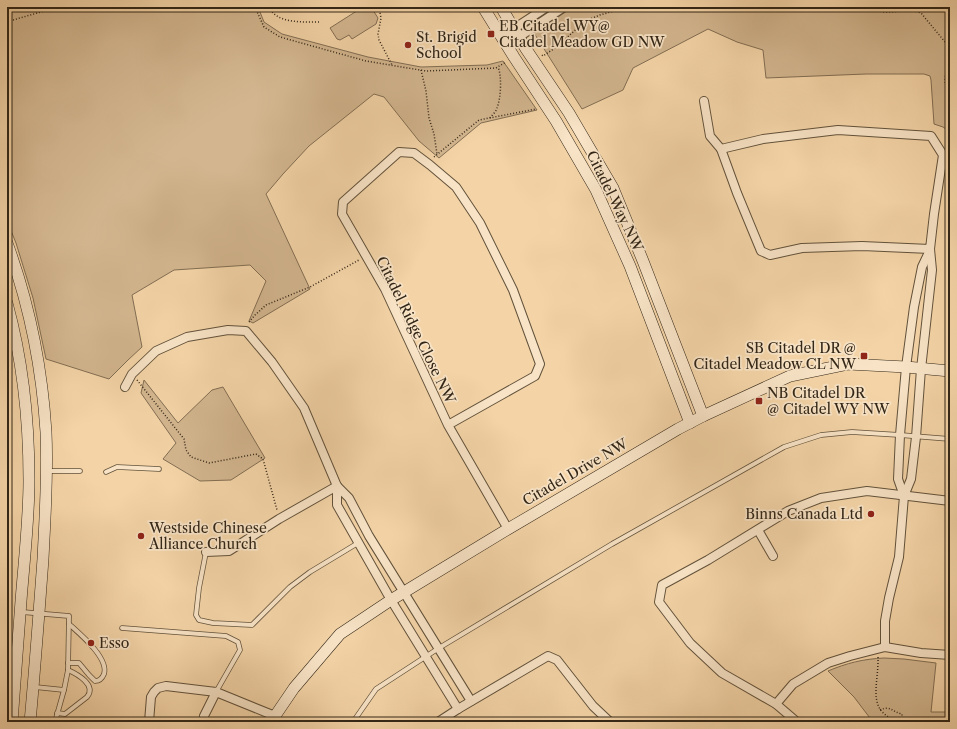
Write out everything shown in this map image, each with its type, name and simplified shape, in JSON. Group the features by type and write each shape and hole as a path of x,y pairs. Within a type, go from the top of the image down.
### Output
{"street":[{"name":"Citadel Way NW","path":"482,7 556,121 596,190 630,266 690,423"},
{"name":"Citadel Way NW","path":"501,7 569,112 613,188 703,416"},
{"path":"517,33 547,7"},
{"path":"504,41 564,7"},
{"path":"704,101 710,136 721,149 761,251 770,255 802,248 862,246 930,249"},
{"path":"556,121 569,112"},
{"path":"721,149 763,139 838,130 931,136 943,155 930,249 932,270 921,369 916,437 911,479 904,496 899,556 885,621 885,647"},
{"name":"Citadel Ridge Close NW","path":"448,425 535,376 540,364 513,290 480,223 456,187 414,153 399,152 343,202 342,214 386,289 448,425 508,529"},
{"path":"7,243 25,300 36,348 46,432 46,515 30,722"},
{"path":"904,496 898,479 906,367 914,307 922,266 930,249"},
{"path":"630,266 643,261"},
{"path":"7,303 16,340 25,396 29,481 12,722"},
{"path":"125,387 132,374 156,351 187,337 228,330 246,331 272,362 304,408 337,486 349,498 369,536 471,701"},
{"name":"Citadel Drive NW","path":"275,719 294,688 340,634 391,600 508,529 703,416 790,376 848,364 950,371"},
{"path":"206,552 229,551 279,519 337,486"},
{"path":"337,486 337,505 391,600 458,709"},
{"path":"797,722 776,704 722,673 690,643 659,602 662,585 708,560 788,511 820,498 867,491 950,501"},
{"path":"758,530 773,556"},
{"path":"776,704 793,684 828,663 850,656 885,647 921,653 950,655"},
{"path":"438,722 548,656 557,660 593,706 610,722"},
{"path":"149,722 151,697 158,688 166,686 216,692 275,719"},
{"path":"203,722 204,716 216,692"}],"lane":[{"path":"353,722 376,689 439,648 612,544 784,446 821,435 852,432 950,439"},
{"path":"106,472 117,467 159,469"},
{"path":"47,471 80,471"},
{"path":"206,552 199,588 196,615 199,620 213,623 252,625 290,587 310,572 358,543"},
{"path":"20,611 69,616 68,670 55,722"},
{"path":"68,663 79,663 95,681 99,681 103,677 105,669 103,661 84,638 69,624"},
{"path":"122,628 226,636 238,642 240,650 216,692"},
{"path":"57,713 65,714 86,697 90,691 84,680 77,674 68,670"},
{"path":"33,687 64,690"}],"path":[{"path":"7,20 12,20 58,7"},
{"path":"255,7 264,27 280,37 366,61 426,71 496,68 509,60"},
{"path":"270,7 270,10 278,17 286,20 320,22"},
{"path":"379,7 381,18 378,34 379,40 392,65"},
{"path":"540,52 543,56 558,46 585,21 600,14 628,7"},
{"path":"869,7 884,12 909,10 921,13 950,48"},
{"path":"490,118 497,108 499,101 501,72 498,66"},
{"path":"421,70 437,154"},
{"path":"950,72 944,77 946,87 950,95"},
{"path":"434,157 479,120 538,108"},
{"path":"250,322 266,305 310,287 361,259"},
{"path":"132,374 184,439 186,450 191,457 209,463 256,454 263,459 279,519"},
{"path":"878,657 876,694 877,706 880,710 884,715 902,722 902,714 889,708 880,710"}],"shaded area":[{"path":"7,7 258,7 264,22 282,34 368,57 421,67 487,65 503,61 537,110 481,123 439,158 419,141 384,97 374,94 309,146 266,194 310,289 253,323 249,321 266,281 250,265 174,270 132,295 142,347 109,379 46,359 33,298 16,243 7,221"},
{"path":"363,7 371,7 378,18 376,24 352,39 349,35 340,40 337,39 330,28"},
{"path":"573,7 950,7 950,132 943,127 934,124 930,76 924,74 866,74 766,78 763,50 737,42 708,29 633,68 623,90 582,109 534,33"},
{"path":"144,380 178,423 212,390 223,387 265,458 231,480 200,481 163,459 176,443 141,393"},
{"path":"884,658 936,663 931,712 950,712 950,722 873,722 854,697 828,671 855,662"}],"place":[{"name":"EB Citadel WY@ Citadel Meadow GD NW","path":"491,34"},
{"name":"St. Brigid School","path":"408,45"},
{"name":"SB Citadel DR @ Citadel Meadow CL NW","path":"864,356"},
{"name":"NB Citadel DR @ Citadel WY NW","path":"759,401"},
{"name":"Binns Canada Ltd","path":"871,514"},
{"name":"Westside Chinese Alliance Church","path":"141,536"},
{"name":"Esso","path":"91,643"}]}
